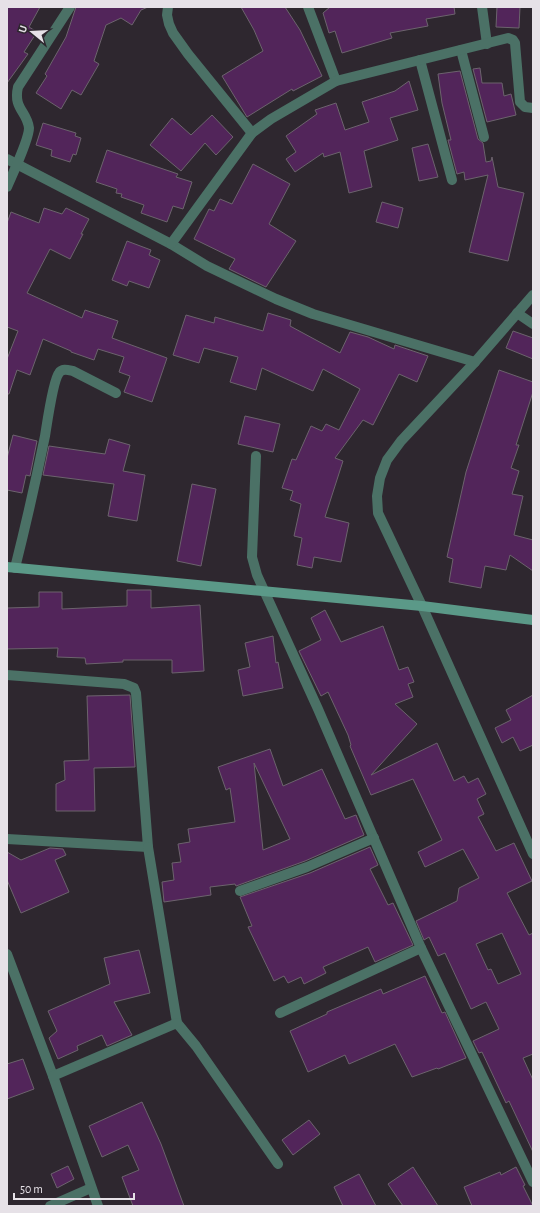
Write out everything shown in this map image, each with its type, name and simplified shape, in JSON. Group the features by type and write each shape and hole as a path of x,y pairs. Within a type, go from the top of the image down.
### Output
{"main road":[{"path":"11,567 422,606 533,620"}],"street":[{"path":"7,187 17,165 29,130 27,120 16,99 18,87 70,7"},
{"path":"168,7 167,15 173,33 188,54 252,133"},
{"path":"308,7 336,81"},
{"path":"482,7 487,44"},
{"path":"171,244 252,133 271,119 336,81 508,38 513,40 520,102 525,107 533,108"},
{"path":"461,50 484,137"},
{"path":"420,60 452,180"},
{"path":"7,159 171,244 207,266 276,299 313,314 475,362"},
{"path":"533,295 475,362 401,441 387,460 380,478 376,496 378,513 422,606 533,854"},
{"path":"517,313 533,324"},
{"path":"11,567 38,470 54,388 59,373 62,370 67,369 73,371 116,393"},
{"path":"256,456 252,557 253,565 318,709 421,948 533,1182"},
{"path":"7,675 124,684 134,688 137,700 148,847 177,1023 196,1046 278,1164"},
{"path":"240,891 307,867 374,838"},
{"path":"7,839 148,847"},
{"path":"280,1013 421,948"},
{"path":"7,954 53,1076 98,1206"},
{"path":"53,1076 177,1023"},
{"path":"50,1206 91,1188"}],"building":[{"path":"7,7 40,7 29,27 37,32 24,52 28,54 7,83"},
{"path":"76,7 148,7 141,10 132,25 121,18 106,25 94,61 99,64 81,95 72,90 61,109 36,93 47,76 45,74 66,37"},
{"path":"241,7 285,7 300,30 322,76 293,91 292,89 247,117 222,76 263,51 254,30"},
{"path":"330,7 454,7 455,14 426,19 428,26 390,33 392,38 342,53 335,31 329,33 323,13"},
{"path":"497,7 520,7 519,28 496,27"},
{"path":"480,68 482,83 502,83 504,96 511,94 516,115 487,122 473,69"},
{"path":"460,71 478,139 483,143 486,162 491,161 492,157 498,187 524,193 508,261 469,252 488,175 465,180 464,172 457,174 448,140 451,140 442,103 438,74"},
{"path":"409,81 418,110 390,118 398,140 364,151 372,187 349,193 340,152 324,157 323,153 295,172 286,159 296,152 286,136 317,114 315,110 336,103 345,130 369,122 362,102 395,91"},
{"path":"212,115 233,137 216,155 205,143 181,171 150,145 172,118 191,135"},
{"path":"43,123 76,133 75,136 81,138 76,155 73,154 70,162 51,156 52,150 36,145"},
{"path":"428,144 438,177 419,181 412,148"},
{"path":"107,150 178,174 176,177 192,182 183,209 173,206 167,222 141,213 144,205 121,197 122,194 116,193 117,189 96,182"},
{"path":"253,164 290,184 269,224 296,241 266,287 229,269 235,259 194,239 209,209 214,211 220,199 232,204"},
{"path":"382,202 403,208 398,228 376,222"},
{"path":"44,208 62,214 66,208 89,219 70,259 50,249 27,293 82,318 85,310 118,321 112,338 167,358 152,402 124,392 130,376 119,372 124,357 98,349 94,360 71,352 43,339 30,375 17,370 9,394 7,394 7,359 18,331 7,327 7,223 11,212 39,223"},
{"path":"127,241 151,250 149,255 160,260 149,288 129,281 127,286 112,280"},
{"path":"268,313 291,320 290,326 340,353 350,332 368,337 394,349 395,345 428,356 417,382 399,374 373,425 363,420 335,458 343,461 325,517 349,523 341,562 314,557 312,568 297,565 302,538 294,536 301,504 290,500 293,491 282,488 292,459 296,460 311,426 322,431 326,424 339,430 360,389 323,369 313,391 262,368 256,390 230,382 238,357 204,348 199,363 173,355 186,315 214,323 215,317 263,331"},
{"path":"513,331 533,338 533,359 506,348"},
{"path":"499,370 533,382 533,392 516,445 519,445 511,468 519,471 512,494 523,496 514,535 533,540 533,571 510,555 506,570 485,566 481,588 449,582 453,559 447,557 466,472"},
{"path":"245,416 280,424 273,452 238,444"},
{"path":"13,435 37,441 30,476 26,475 22,493 7,490 7,458"},
{"path":"109,439 130,445 123,471 145,475 137,521 108,516 114,484 43,475 49,446 105,454"},
{"path":"192,484 216,489 201,566 177,561"},
{"path":"127,590 151,590 151,608 200,605 204,671 172,673 172,660 123,660 123,662 86,664 85,658 57,657 58,648 7,649 7,608 39,607 39,592 62,592 62,609 127,606"},
{"path":"325,610 341,642 383,626 399,670 408,667 414,682 408,684 413,697 395,704 417,724 371,775 437,743 454,781 464,776 468,783 478,778 486,794 477,799 484,814 478,817 496,851 514,843 532,881 507,893 529,935 533,933 533,1054 523,1058 533,1080 533,1152 509,1101 506,1103 482,1052 479,1053 473,1041 499,1029 486,1002 471,1009 445,953 438,956 429,937 424,940 416,921 457,901 459,888 479,878 463,849 425,867 418,852 442,840 413,779 371,795 350,746 348,735 328,692 321,696 299,651 321,640 311,618","holes":["502,933 521,974 498,984 491,969 488,970 476,944"]},
{"path":"273,636 276,663 278,662 283,688 243,696 238,670 250,667 245,643"},
{"path":"130,695 135,767 94,768 95,811 56,811 56,784 65,780 64,761 89,760 87,696"},
{"path":"533,695 533,745 520,751 513,737 502,743 495,728 511,720 506,710"},
{"path":"270,749 283,786 322,769 345,819 356,815 364,835 305,861 236,886 235,884 210,887 211,895 164,902 162,882 174,880 172,863 181,862 178,844 190,842 188,829 235,822 230,788 226,790 218,767","holes":["254,763 290,839 263,850"]},
{"path":"370,847 378,865 370,869 388,905 393,903 413,945 375,962 368,947 323,967 326,973 304,984 301,977 288,983 284,976 274,981 248,927 252,926 240,897 310,873"},
{"path":"50,848 63,849 66,855 55,860 69,892 21,913 7,880 7,852 21,860"},
{"path":"139,950 150,993 114,1002 132,1035 107,1046 102,1035 77,1046 78,1050 58,1059 49,1038 57,1031 48,1011 110,984 104,958"},
{"path":"425,976 442,1013 445,1012 466,1058 412,1077 395,1044 349,1064 345,1055 308,1072 290,1031 327,1014 327,1012 381,989 383,994"},
{"path":"23,1059 34,1089 7,1099 7,1064"},
{"path":"142,1102 161,1144 184,1206 133,1206 122,1177 139,1170 128,1145 102,1157 89,1126"},
{"path":"309,1120 320,1134 293,1155 282,1140"},
{"path":"68,1166 74,1179 57,1188 51,1174"},
{"path":"413,1167 438,1206 403,1206 388,1184"},
{"path":"516,1167 533,1206 472,1206 464,1187 500,1172 501,1175"},
{"path":"359,1174 376,1206 343,1206 334,1187"}]}
